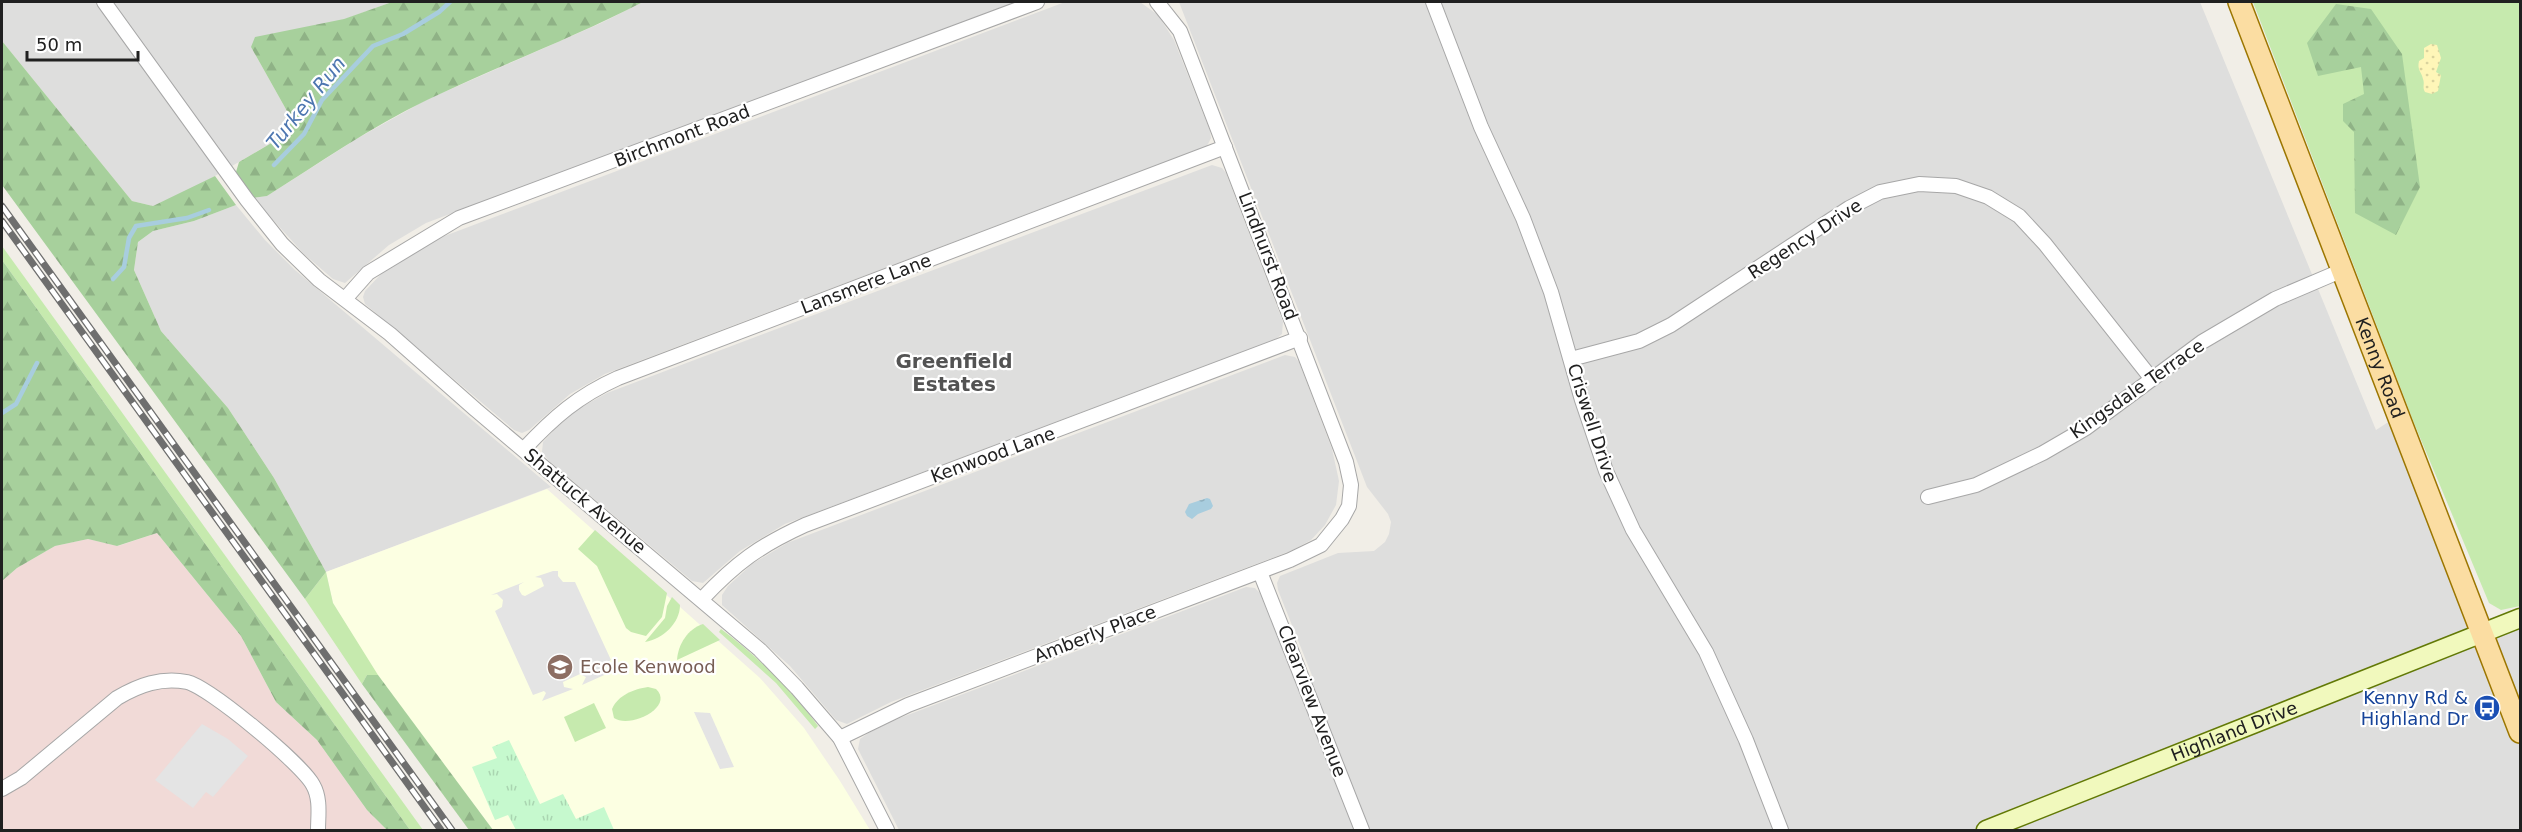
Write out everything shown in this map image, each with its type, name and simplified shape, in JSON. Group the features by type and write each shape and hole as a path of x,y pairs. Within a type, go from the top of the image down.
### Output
{"main road":[{"name":"Kenny Road","path":"2240,2 2520,732"}],"street":[{"name":"Shattuck Avenue","path":"104,2 247,200 282,244 319,280 390,334 760,650 797,688 840,738 887,831"},
{"name":"Birchmont Road","path":"345,299 368,273 459,218 1037,2"},
{"name":"Lindhurst Road","path":"1157,2 1180,31 1347,462 1351,484 1349,506 1342,519"},
{"name":"Criswell Drive","path":"1433,2 1481,127 1522,218 1547,282 1606,471 1633,530 1706,652 1746,740 1782,831"},
{"name":"Lansmere Lane","path":"524,449 547,424 577,399 618,378 1225,147"},
{"name":"Regency Drive","path":"1571,359 1639,341 1671,325 1848,208 1880,192 1919,184 1956,186 1988,197 2019,216 2045,244 2151,378"},
{"name":"Kingsdale Terrace","path":"1928,497 1976,485 2043,453 2086,428 2202,342 2265,305 2343,270"},
{"name":"Kenwood Lane","path":"702,599 747,556 805,525 1300,338"},
{"name":"Amberly Place","path":"840,738 908,705 1260,572 1321,545 1342,519"},
{"name":"Clearview Avenue","path":"1260,572 1362,831"},
{"name":"Highland Drive","path":"1986,831 2520,618"},
{"path":"2,789 21,778 117,698 135,687 174,681 196,685 215,697 291,759 314,786 319,808 318,831"}],"shaded area":[{"path":"2,2 392,2 345,19 251,47 292,120 285,135 196,187 153,206 132,201 2,41"},
{"path":"643,2 1016,2 426,223 389,245 345,283 333,279 304,254 253,198 267,196 358,138 426,100 601,23"},
{"path":"1065,2 1140,2 1158,15 1174,40 1210,131 1211,138 1207,146 605,374 570,394 529,430 522,433 514,430 365,304 363,297 365,291 383,272 398,260 434,240"},
{"path":"1179,2 2200,2 2376,430 2393,419 2478,632 2520,616 2520,830 899,830 858,749 860,739 870,732 897,719 1246,587 1255,588 1260,593 1297,685 1313,678 1278,590 1277,583 1280,576 1338,553 1374,551 1385,542 1389,534 1391,522 1388,514 1367,487"},
{"name":"Greenfield Estates","path":"1212,165 1222,168 1226,173 1283,322 1282,334 1276,339 785,524 740,551 703,583 692,581 549,461 542,452 543,442 556,428 578,409 607,393"},
{"path":"236,205 265,240 295,270 551,487 326,572 274,478 228,408 161,331 134,270 138,242 153,231 194,221"},
{"path":"1285,355 1295,357 1299,362 1332,449 1339,481 1336,505 1325,525 1311,540 1293,550 891,702 847,724 836,720 790,666 722,605 722,595 728,586 752,564 787,543"},
{"name":"Ecole Kenwood","path":"547,489 760,678 804,728 870,830 493,830 377,675 333,603 326,572"},
{"path":"157,533 241,636 276,702 317,740 367,810 387,830 2,830 2,581 17,568 55,546 88,539 118,546"},
{"path":"558,571 558,576 563,582 575,582 611,660 601,666 601,669 611,672 582,685 586,677 580,674 563,682 564,687 573,689 542,701 546,693 544,691 533,695 495,611 502,607 503,600 497,594 491,595 524,582 519,585 519,590 525,596 544,586 541,578 535,577"},
{"path":"694,712 710,713 734,767 720,769"},
{"path":"202,724 228,739 248,756 213,797 206,792 193,808 155,780"}],"green space":[{"path":"392,2 643,2 427,100 365,134 267,196 253,198 236,172 239,162 285,135 292,120 251,47 255,37 344,19"},
{"path":"2253,2 2520,2 2520,606 2501,610 2489,603 2414,423"},
{"path":"2336,4 2371,9 2402,54 2420,187 2396,235 2355,213 2354,132 2343,121 2343,104 2364,94 2361,67 2318,76 2307,43"},
{"path":"2,41 132,201 153,206 215,176 236,205 194,221 153,231 138,242 134,270 161,331 228,408 274,478 326,572 305,599 2,185"},
{"path":"2,246 423,830 410,830 2,260"},
{"path":"2,260 410,830 387,830 367,810 317,740 276,702 241,636 157,533 117,546 88,539 55,546 17,568 2,581"},
{"path":"595,530 667,593 662,617 646,636 631,632 626,628 597,566 578,549"},
{"path":"326,572 333,603 378,675 367,675 362,684 305,599"},
{"path":"672,597 680,605 674,624 664,634 645,642 665,618 667,606"},
{"path":"703,624 720,640 677,660 679,648 685,638 693,629"},
{"path":"721,629 748,650 785,686 818,726 815,729 776,683 719,632"},
{"path":"367,675 378,675 493,830 469,830 362,684"},
{"path":"648,687 656,689 660,696 660,703 655,709 630,721 614,718 612,709 622,696"},
{"path":"594,703 606,728 575,742 564,717"},
{"path":"509,740 540,804 563,794 576,819 604,807 614,830 516,830 508,815 495,820 472,767 497,758 492,747"}],"sand":[{"path":"2431,44 2437,45 2441,58 2436,72 2441,75 2438,91 2432,94 2425,92 2424,81 2418,66 2419,61 2424,58 2424,48"}],"water":[{"path":"1207,498 1213,506 1211,509 1192,519 1187,516 1185,512 1189,504"}],"waterway":[{"name":"Turkey Run","path":"274,165 304,134 322,100 373,46 403,34 439,12 450,2"},
{"name":"Turkey Run","path":"113,279 124,267 129,238 136,226 187,218 209,210"},
{"name":"Turkey Run","path":"2,413 16,404 37,363"}],"railway":[{"path":"2,206 452,830"},
{"path":"2,221 441,830"}],"place":[{"name":"Ecole Kenwood","path":"560,667"},
{"name":"Kenny Rd & Highland Dr","path":"2487,708"}],"district":[{"name":"Greenfield Estates","path":"954,372"}]}
